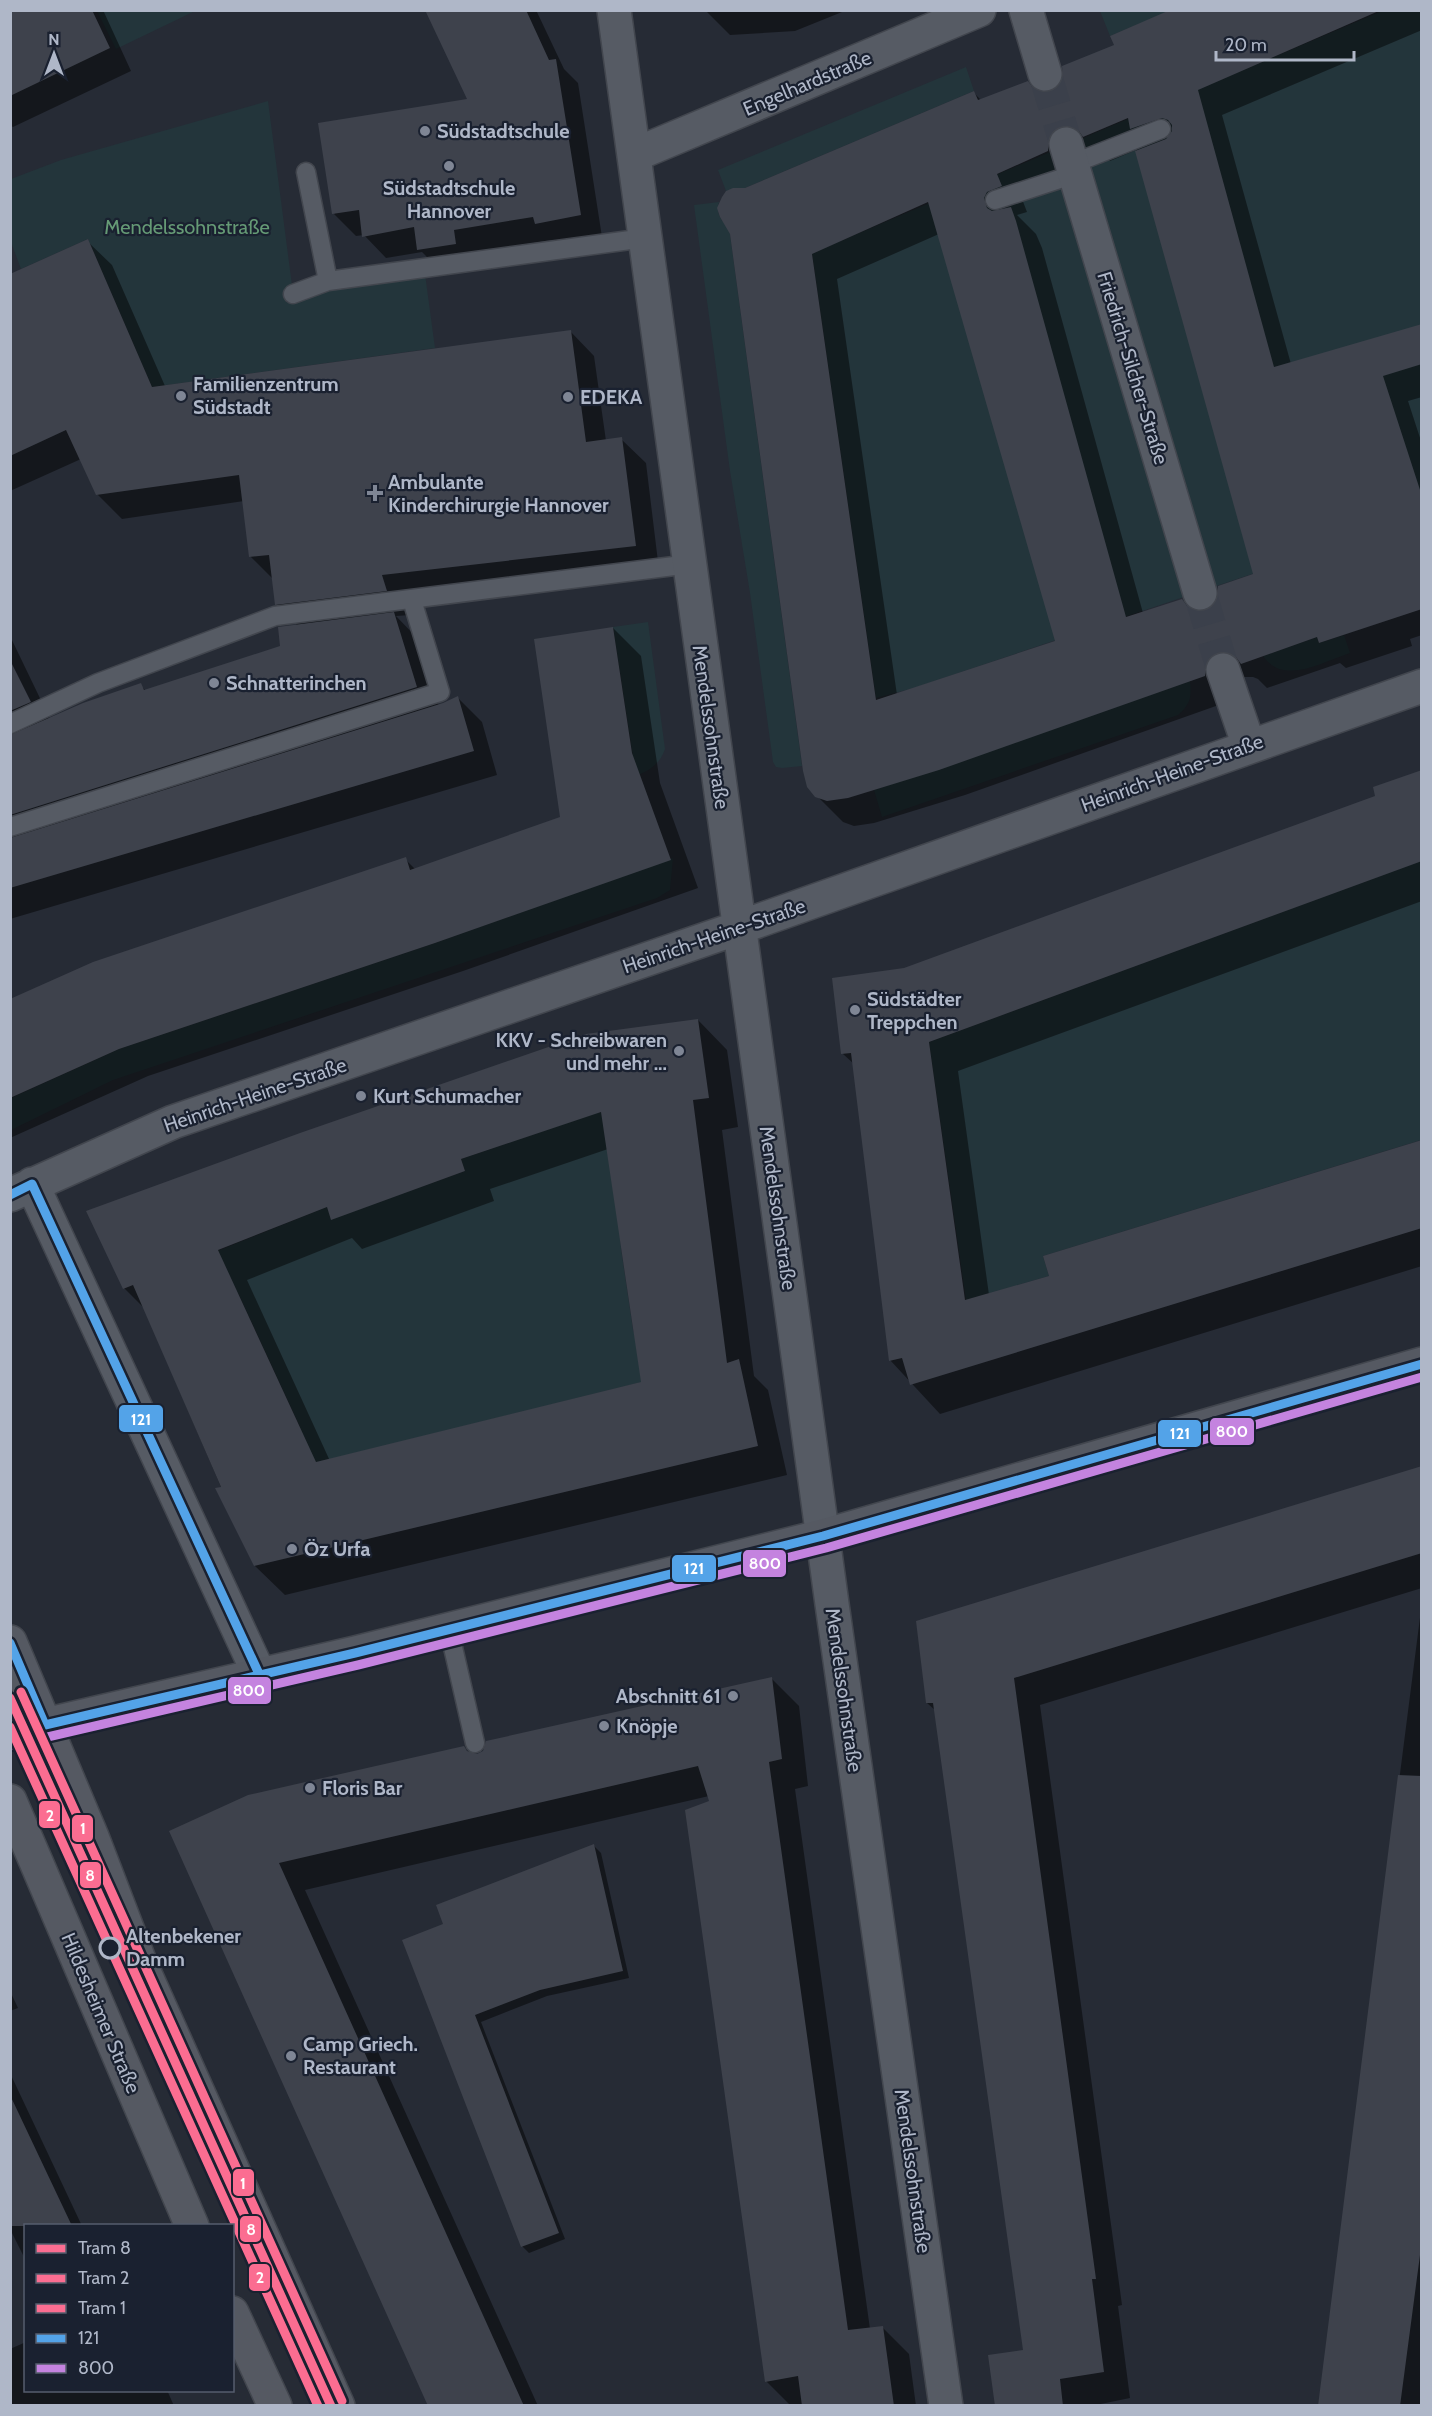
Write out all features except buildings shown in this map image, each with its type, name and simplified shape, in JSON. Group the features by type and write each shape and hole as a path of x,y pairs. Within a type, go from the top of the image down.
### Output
{"street":[{"name":"Mendelssohnstraße","path":"614,10 738,928 946,2406"},
{"name":"Engelhardstraße","path":"634,155 979,10"},
{"path":"1026,10 1045,74"},
{"name":"Friedrich-Silcher-Straße","path":"1071,160 1200,593"},
{"path":"1223,670 1249,746"},
{"name":"Heinrich-Heine-Straße","path":"21,1190 173,1122 738,928 1422,686"},
{"path":"21,1190 260,1676"},
{"path":"10,1732 260,1676 823,1536 1422,1364"},
{"path":"10,1642 92,1837 141,1965 338,2406"},
{"name":"Hildesheimer Straße","path":"10,1801 191,2224"},
{"path":"234,2317 275,2406"}],"lane":[{"path":"995,200 1071,160 1161,129"},
{"path":"306,172 327,281"},
{"path":"293,294 327,281 645,238"},
{"path":"10,724 95,675 275,616 690,564"},
{"path":"10,827 440,692 412,600"},
{"path":"449,1629 475,1743"}],"green space":[{"path":"97,11 195,11 116,49"},
{"path":"1100,11 1170,11 1110,36"},
{"path":"1382,11 1421,11 1421,517 914,688 876,698 812,253"},
{"path":"966,67 974,91 745,188 726,191 718,170"},
{"name":"Mendelssohnstraße","path":"268,101 293,293 425,274 435,348 152,387 88,239 21,269 11,242 11,179 61,160"},
{"path":"719,202 720,216 729,227 802,766 782,768 776,767 773,762 750,593 730,471 694,205"},
{"path":"648,622 665,749 654,766 636,776 613,627"},
{"path":"1344,635 1350,653 1316,666 1292,671 1272,665 1263,656 1317,637 1319,643"},
{"path":"1190,681 1189,700 1178,715 882,817 874,790"},
{"path":"673,858 670,890 657,898 113,1080 11,1130 11,1098 119,1049 435,943"},
{"path":"1421,861 1421,1140 1043,1256 1049,1276 966,1300 929,1042"},
{"path":"611,1111 621,1249 633,1330 650,1380 291,1469 300,1427 239,1295 195,1260 327,1207 332,1219 465,1171 461,1159 596,1113"}],"tunnel":[{"path":"1045,74 1066,144"},
{"path":"1200,593 1223,670"}],"tram line":[{"name":"1","path":"21,1692 342,2401"},
{"name":"8","path":"10,1698 331,2406"},
{"name":"2","path":"10,1727 318,2406"}],"transit line":[{"name":"121","path":"10,1195 32,1184 260,1676"},
{"name":"121","path":"10,1643 45,1725 355,1653 823,1536 1422,1364"},
{"name":"800","path":"13,1745 358,1665 826,1548 1422,1377"}],"place":[{"name":"Südstadtschule","path":"425,131"},
{"name":"Südstadtschule Hannover","path":"449,166"},
{"name":"Familienzentrum Südstadt","path":"181,396"},
{"name":"EDEKA","path":"568,397"},
{"name":"Ambulante Kinderchirurgie Hannover","path":"375,493"},
{"name":"Schnatterinchen","path":"214,683"},
{"name":"Südstädter Treppchen","path":"855,1010"},
{"name":"KKV - Schreibwaren und mehr ...","path":"679,1051"},
{"name":"Kurt Schumacher","path":"361,1096"},
{"name":"Öz Urfa","path":"292,1549"},
{"name":"Abschnitt 61","path":"733,1696"},
{"name":"Knöpje","path":"604,1726"},
{"name":"Floris Bar","path":"310,1788"},
{"name":"Altenbekener Damm","path":"110,1948"},
{"name":"Camp Griech. Restaurant","path":"291,2056"}]}
